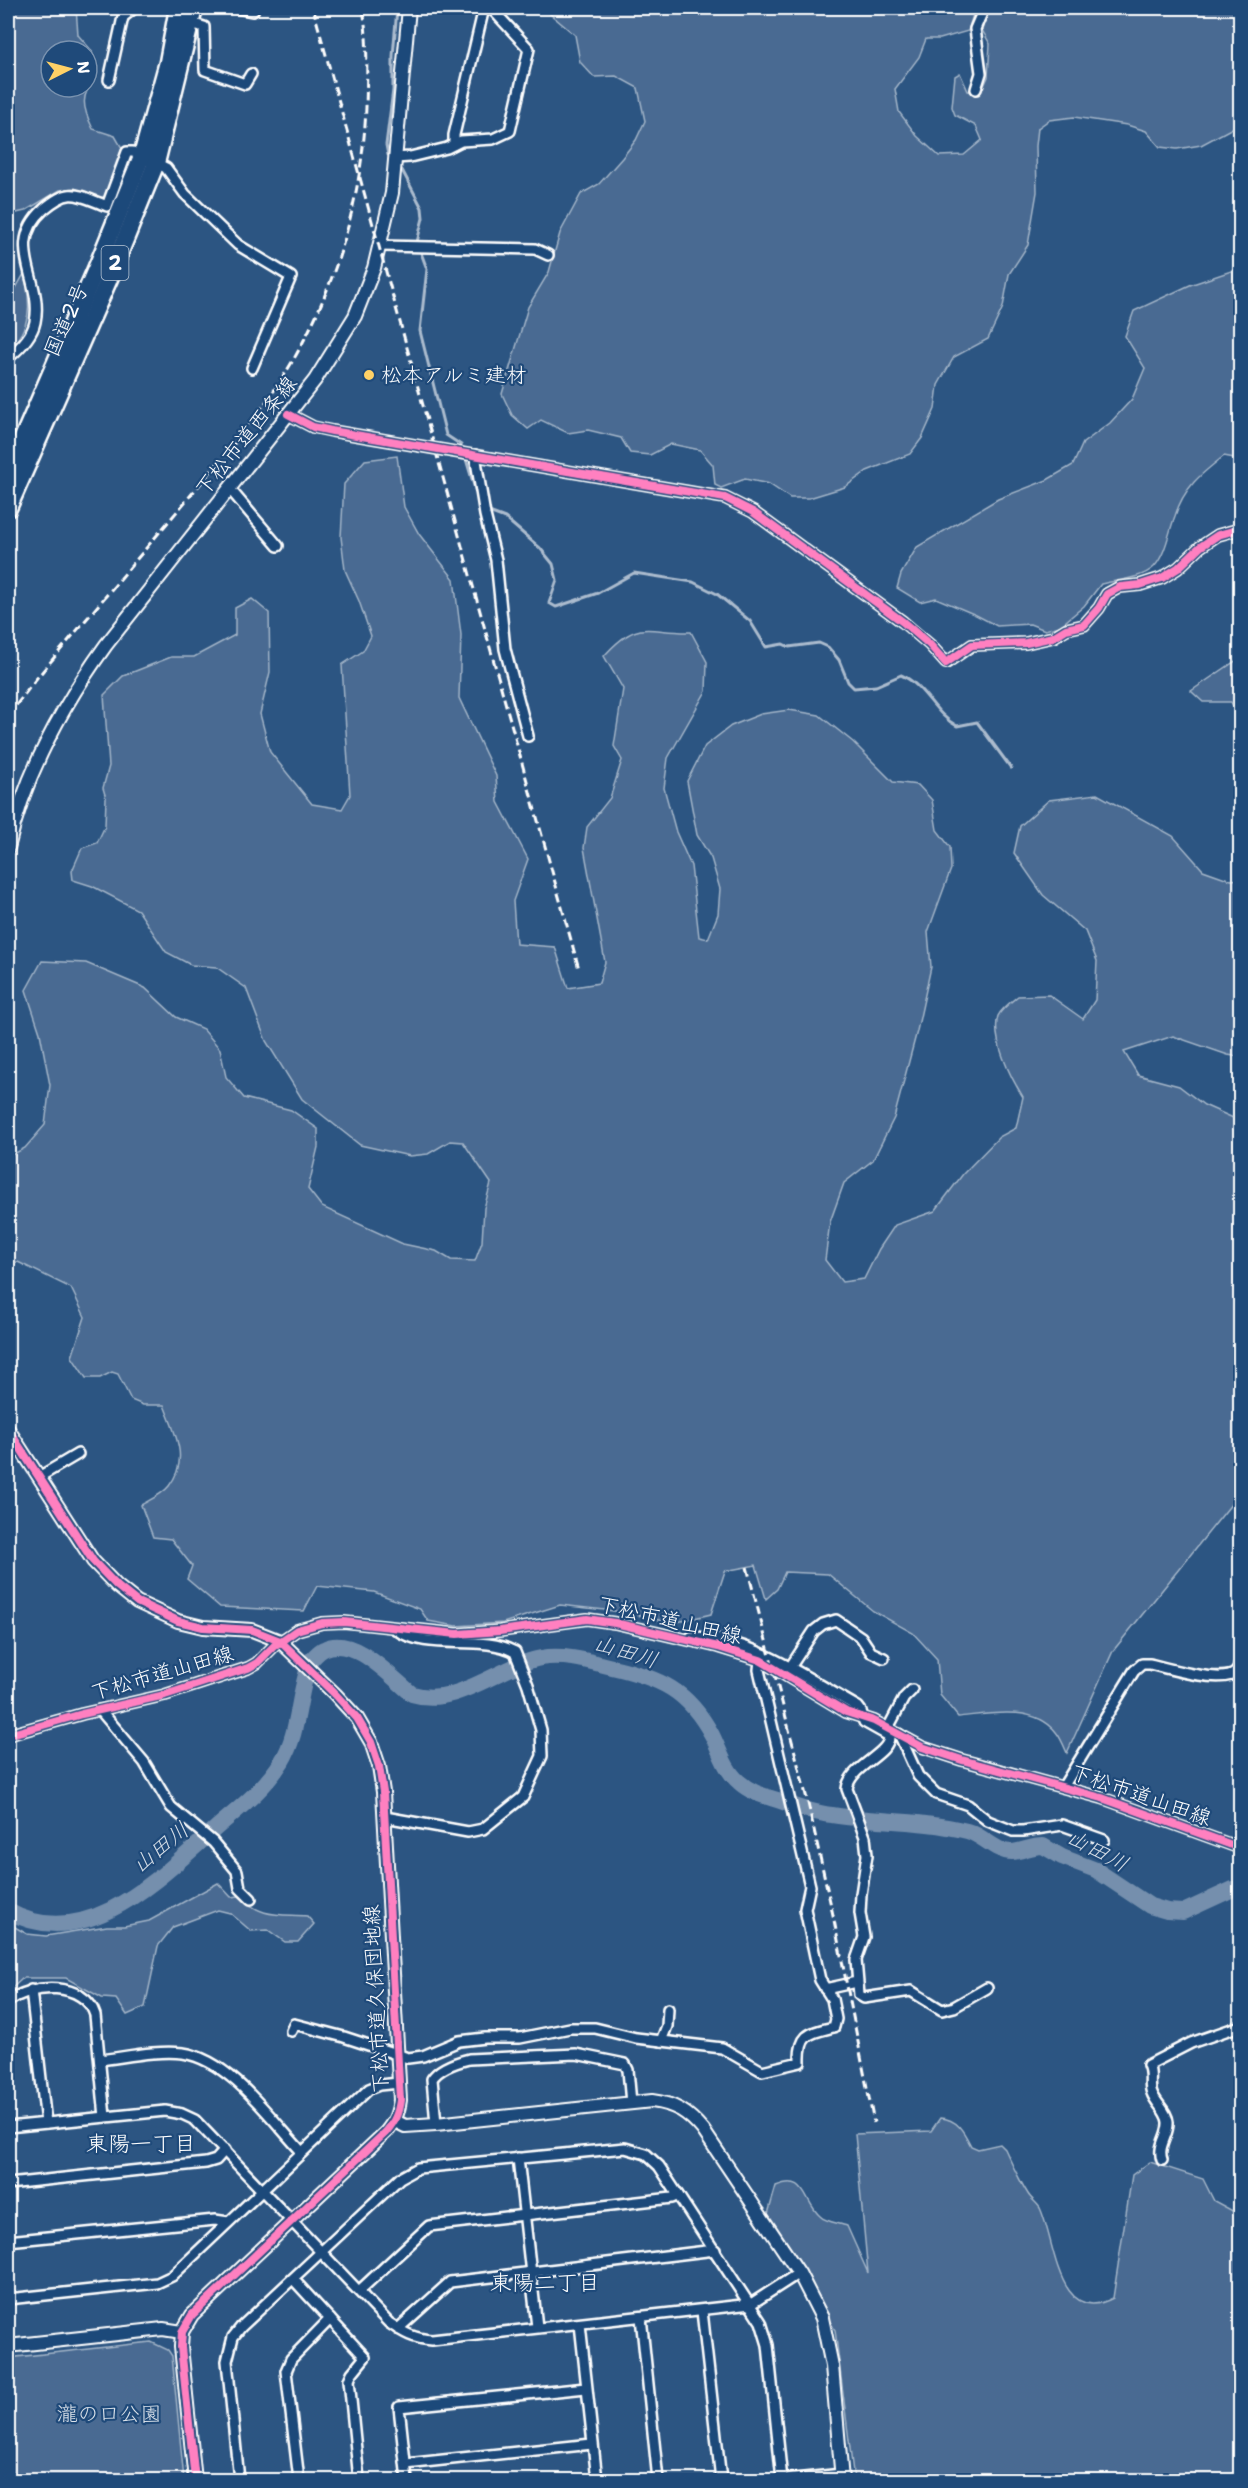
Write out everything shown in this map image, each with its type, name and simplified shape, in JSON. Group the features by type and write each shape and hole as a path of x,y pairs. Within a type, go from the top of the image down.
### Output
{"highway":[{"name":"国道2号","path":"8,473 110,236 149,159 178,8"},
{"name":"国道2号","path":"8,508 111,274 149,159 192,15"}],"street":[{"path":"109,80 123,17 134,8"},
{"path":"237,8 253,11"},
{"name":"下松市道西条線","path":"8,848 14,820 26,788 74,689 106,645 315,380 355,316 381,246 392,193 409,8"},
{"path":"454,144 454,135 484,8"},
{"path":"395,158 410,157 461,141 493,139 510,131 529,49 491,8"},
{"path":"976,89 981,73 975,29 984,8"},
{"path":"192,15 204,27 205,70 245,84 251,75"},
{"path":"8,358 31,335 36,321 35,298 25,242 28,227 34,218 58,197 71,194 107,206 127,152 149,159 166,168 185,194 238,245 291,278 252,368"},
{"path":"381,246 535,249 548,255"},
{"path":"288,414 313,427 725,498 753,512 903,622 930,645 946,663 972,645 1026,643 1053,637 1066,630 1084,625 1099,608 1107,594 1120,587 1140,585 1162,578 1178,568 1200,547 1218,535 1240,529"},
{"path":"475,455 485,515 496,560 505,649 528,736"},
{"path":"229,488 278,546"},
{"path":"8,1429 93,1561 137,1602 178,1621 203,1627 252,1630 280,1641"},
{"path":"39,1477 78,1454"},
{"name":"下松市道山田線","path":"8,1735 165,1695 248,1668 257,1663 280,1641 304,1626 344,1622 474,1634 587,1618 718,1647 760,1660 846,1712 888,1728 922,1747 1102,1798 1240,1848"},
{"path":"789,1669 814,1631 822,1624 837,1620 861,1637 870,1652 884,1658"},
{"path":"385,1817 468,1832 483,1829 523,1797 542,1756 539,1721 515,1652 499,1644 413,1638 402,1635 393,1628"},
{"path":"682,1640 700,1637 740,1644 858,1707 864,1722 889,1736 887,1745 847,1782 847,1789 865,1838 867,1855 860,1913 864,1937 856,1960 859,1995 864,1998 911,1991 942,2010 954,2007 987,1988"},
{"name":"下松市道久保団地線","path":"182,2332 192,2315 395,2121 400,2100 385,1817 379,1766 371,1742 357,1718 280,1641"},
{"path":"291,2031 294,2024 344,2037 371,2047 386,2049 397,2056 423,2056 459,2041 520,2038 570,2028 595,2028 661,2042 722,2048 762,2071 800,2062 803,2039 809,2033 834,2027 836,2019 832,1999 820,1980 805,1909 810,1886 759,1670 760,1660"},
{"path":"1064,1787 1134,1671 1142,1664 1207,1676 1231,1675 1236,1672 1240,1663"},
{"path":"888,1728 904,1698 912,1690"},
{"path":"100,1710 144,1762 171,1807 204,1833 237,1871 240,1888 251,1899"},
{"path":"898,1734 918,1776 936,1794 968,1805 988,1821 1013,1831 1062,1824 1104,1840"},
{"path":"825,1989 857,1982"},
{"path":"8,2002 31,1990 54,1989 84,1997 92,2004 105,2117"},
{"path":"31,1990 46,2123"},
{"path":"661,2042 667,2026 668,2009"},
{"path":"1162,2160 1161,2146 1168,2120 1151,2090 1152,2078 1148,2065 1191,2043 1240,2025"},
{"path":"99,2060 166,2053 182,2053 202,2058 220,2067 234,2080 302,2152"},
{"path":"436,2124 432,2079 435,2074 459,2061 469,2059 576,2054 625,2064 628,2070 631,2103"},
{"path":"8,2299 156,2283 172,2276 369,2089 379,2085 399,2083"},
{"path":"239,2481 227,2361 228,2349 233,2337 321,2251 410,2171 438,2166 625,2148 646,2154 659,2166 762,2322 768,2344 784,2481 842,2477 828,2341 813,2296 800,2273 694,2119 682,2109 669,2103 652,2101 436,2124 405,2126 395,2121"},
{"path":"8,2127 165,2111 182,2114 204,2128 389,2324 419,2339 432,2340 751,2304 800,2273"},
{"path":"8,2184 206,2163 216,2160 225,2150"},
{"path":"519,2158 537,2327"},
{"path":"359,2291 429,2226 672,2198 678,2195"},
{"path":"8,2241 215,2220 228,2222"},
{"path":"398,2330 450,2282 715,2250"},
{"path":"293,2279 365,2357 349,2380 359,2481"},
{"path":"702,2310 721,2481"},
{"path":"641,2317 658,2481"},
{"path":"299,2481 286,2371 291,2359 330,2319"},
{"path":"580,2324 597,2481"},
{"path":"8,2346 164,2329 182,2332 181,2347 195,2481"},
{"path":"407,2481 399,2407 586,2388"},
{"path":"406,2464 592,2444"}],"green space":[{"path":"8,8 76,8 78,35 82,39 39,39 39,99 84,99 85,108 93,129 115,136 122,148 106,197 93,197 75,188 60,190 25,211 8,215"},
{"path":"543,8 975,8 968,31 940,39 926,39 919,57 895,89 899,112 917,136 939,156 964,155 982,140 976,126 955,115 952,107 955,76 960,73 968,91 981,92 988,77 990,44 982,30 988,8 1011,8 1018,12 1029,11 1032,8 1240,8 1240,124 1201,145 1177,149 1160,147 1146,131 1127,125 1074,117 1049,120 1038,128 1037,192 1028,245 1009,274 1003,307 988,339 954,357 938,385 935,409 922,438 910,454 867,471 845,487 809,498 790,498 769,484 745,479 721,488 715,485 713,465 700,450 671,444 650,455 630,453 621,438 588,430 568,433 541,420 528,429 512,415 502,394 528,307 549,272 560,233 581,194 599,184 622,158 636,140 645,121 638,88 616,76 594,77 580,62 575,35"},
{"path":"1240,268 1240,459 1224,456 1188,489 1179,506 1162,556 1154,567 1136,577 1101,584 1084,606 1060,626 1045,630 1030,624 997,626 936,598 920,602 897,588 901,574 917,547 998,499 1047,480 1073,465 1083,443 1110,423 1132,399 1145,368 1125,336 1134,311 1190,285"},
{"path":"24,274 29,306 28,316 21,334 8,351 8,295 12,295"},
{"path":"397,456 404,507 419,534 454,579 461,635 459,698 496,776 498,802 528,859 513,901 516,944 555,947 568,988 599,983 605,962 584,848 587,827 610,798 622,760 614,746 623,689 604,656 626,636 644,630 691,632 707,662 706,691 668,758 664,788 676,832 691,866 699,937 708,939 718,914 720,889 711,858 697,835 687,781 705,746 731,726 761,714 789,710 819,715 853,742 893,782 918,785 932,800 937,830 950,847 951,869 928,932 931,967 894,1118 873,1160 844,1183 830,1222 825,1260 842,1282 864,1279 879,1249 895,1225 935,1211 963,1174 999,1137 1016,1128 1023,1097 1003,1058 997,1036 998,1016 1007,1005 1018,996 1049,995 1083,1019 1095,1000 1097,961 1085,931 1043,895 1014,853 1020,826 1049,800 1097,794 1173,836 1203,870 1231,880 1240,879 1240,1057 1173,1036 1124,1052 1138,1075 1179,1086 1204,1105 1240,1121 1240,1496 1113,1651 1067,1753 1056,1732 1036,1717 996,1713 958,1717 940,1695 937,1659 913,1633 873,1611 828,1574 785,1572 777,1589 766,1599 756,1565 725,1571 711,1614 673,1623 623,1612 560,1605 503,1623 456,1626 428,1621 420,1609 374,1592 317,1586 304,1611 220,1607 187,1579 192,1566 171,1539 153,1537 141,1505 156,1497 169,1486 179,1466 179,1446 164,1405 143,1405 131,1400 118,1374 112,1372 100,1378 86,1378 72,1357 85,1317 71,1288 18,1262 8,1263 8,1157 25,1148 45,1125 50,1085 40,1033 26,990 42,961 86,963 145,988 176,1017 203,1029 220,1049 226,1077 244,1098 291,1110 318,1129 318,1147 308,1189 322,1207 403,1244 436,1251 451,1260 475,1261 482,1242 484,1208 491,1183 463,1142 450,1141 428,1154 410,1156 360,1145 302,1099 266,1041 246,988 216,967 191,965 166,952 138,910 92,886 73,880 72,871 82,848 97,843 105,826 106,798 103,788 109,766 104,695 123,676 171,657 194,657 235,635 235,608 252,599 269,613 270,672 260,714 270,752 312,804 342,809 350,795 342,665 363,651 371,636 345,570 341,537 344,484 365,460"},
{"path":"1240,658 1240,719 1231,702 1203,702 1191,691"},
{"path":"218,1883 231,1897 239,1896 255,1908 270,1914 307,1916 314,1924 298,1942 285,1942 268,1930 251,1931 230,1913 218,1910 173,1927 158,1946 145,2007 127,2015 116,1999 102,1998 66,1978 23,1978 8,1992 8,1923 27,1934 46,1936 107,1926 124,1926 149,1921"},
{"path":"940,2118 956,2124 963,2131 971,2146 978,2149 1000,2144 1005,2149 1029,2196 1040,2208 1061,2276 1069,2291 1080,2301 1094,2304 1113,2298 1132,2175 1150,2162 1203,2179 1214,2201 1240,2215 1240,2480 854,2480 835,2330 768,2214 776,2186 794,2183 803,2190 814,2210 822,2218 847,2226 868,2273 855,2134 931,2131"},
{"name":"瀧の口公園","path":"151,2342 168,2350 172,2356 184,2480 18,2480 8,2471 8,2358"}],"waterway":[{"path":"388,155 386,145 393,90 397,8"},
{"path":"402,170 422,208 423,218 417,242 427,269 420,331 446,435 462,448"},
{"path":"466,459 481,509"},
{"path":"489,512 505,518 540,548 553,564 557,580 549,603 556,607 598,593 634,573 693,582 717,594 750,621 766,647 819,643 828,647 839,660 848,682 854,688 876,686 901,675 917,686 942,714 957,726 977,722 1011,768"},
{"name":"山田川","path":"8,1911 37,1922 66,1924 93,1917 146,1888 251,1798 268,1780 288,1750 310,1663 322,1650 335,1646 347,1647 359,1652 383,1668 412,1694 429,1697 461,1691 525,1662 541,1658 576,1659 629,1671 671,1688 693,1707 712,1735 726,1766 734,1777 748,1789 764,1796 825,1814 950,1827 973,1833 1006,1851 1043,1846 1062,1857 1096,1870 1150,1906 1167,1911 1183,1912 1240,1888"}],"railway":[{"path":"313,8 579,969"},
{"path":"8,716 36,679 249,425 278,385 303,342 339,257 355,198 366,107 366,45 363,8"},
{"path":"747,1567 808,1803 833,1915 874,2123"}],"cycle path":[{"path":"288,414 313,427 332,431 725,498 753,512 903,622 930,645 946,663 972,645 1026,643 1053,637 1066,629 1084,625 1099,608 1107,594 1120,587 1140,585 1162,578 1178,568 1200,547 1218,535 1240,529"},
{"path":"8,1429 93,1561 117,1586 137,1602 178,1621 203,1627 252,1630 280,1641 357,1718 371,1742 379,1766 383,1792 400,2100 398,2109 394,2121 386,2132 192,2315 182,2332 181,2347 195,2480"},
{"path":"8,1735 82,1714 165,1695 248,1668 297,1630 322,1623 344,1622 457,1634 500,1631 587,1619 615,1623 718,1647 760,1660 846,1712 874,1721 922,1747 1102,1798 1240,1848"}],"place":[{"name":"松本アルミ建材","path":"369,375"}],"district":[{"name":"東陽一丁目","path":"141,2143"},
{"name":"東陽二丁目","path":"545,2282"}]}
